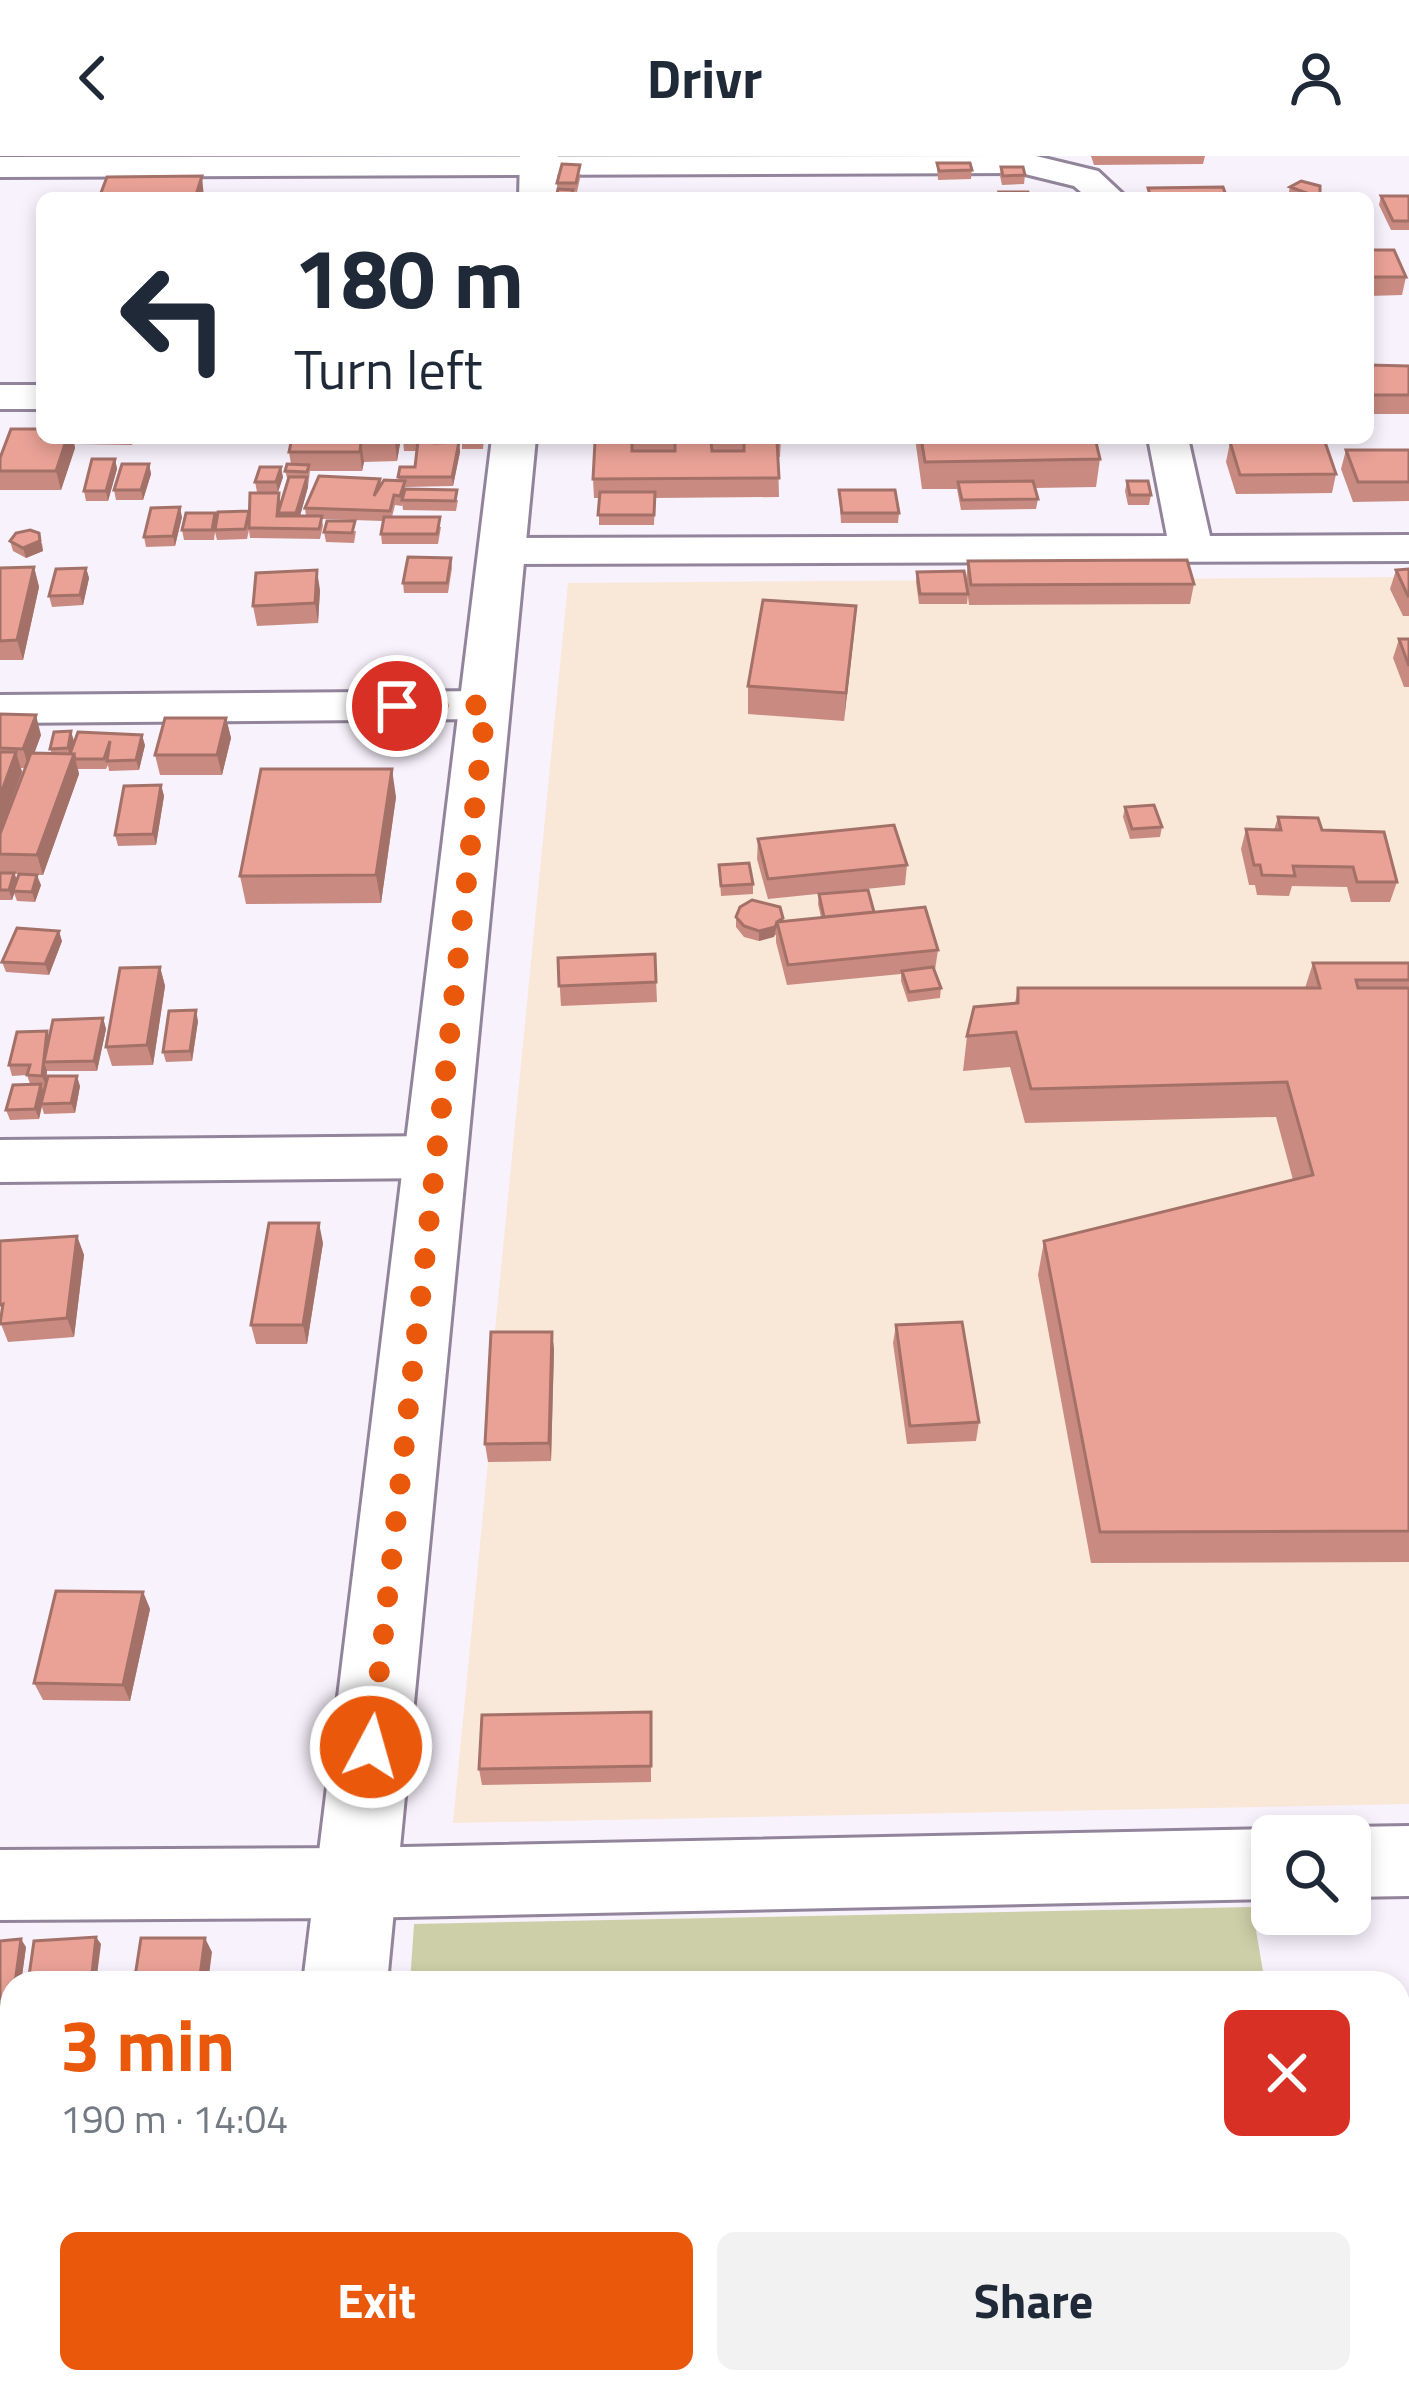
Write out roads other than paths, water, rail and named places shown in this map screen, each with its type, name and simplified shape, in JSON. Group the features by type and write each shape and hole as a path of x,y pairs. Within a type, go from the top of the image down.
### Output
{"main road":[{"path":"346,1971 513,444"}],"street":[{"path":"0,167 539,173 1021,163 1086,178 1102,192"},
{"path":"0,398 36,397"},
{"path":"1169,444 1191,550"},
{"path":"502,550 1409,548"},
{"path":"0,709 486,705"},
{"path":"0,1161 437,1157"},
{"path":"1371,1862 1409,1861"},
{"path":"0,1886 1251,1864"}]}
